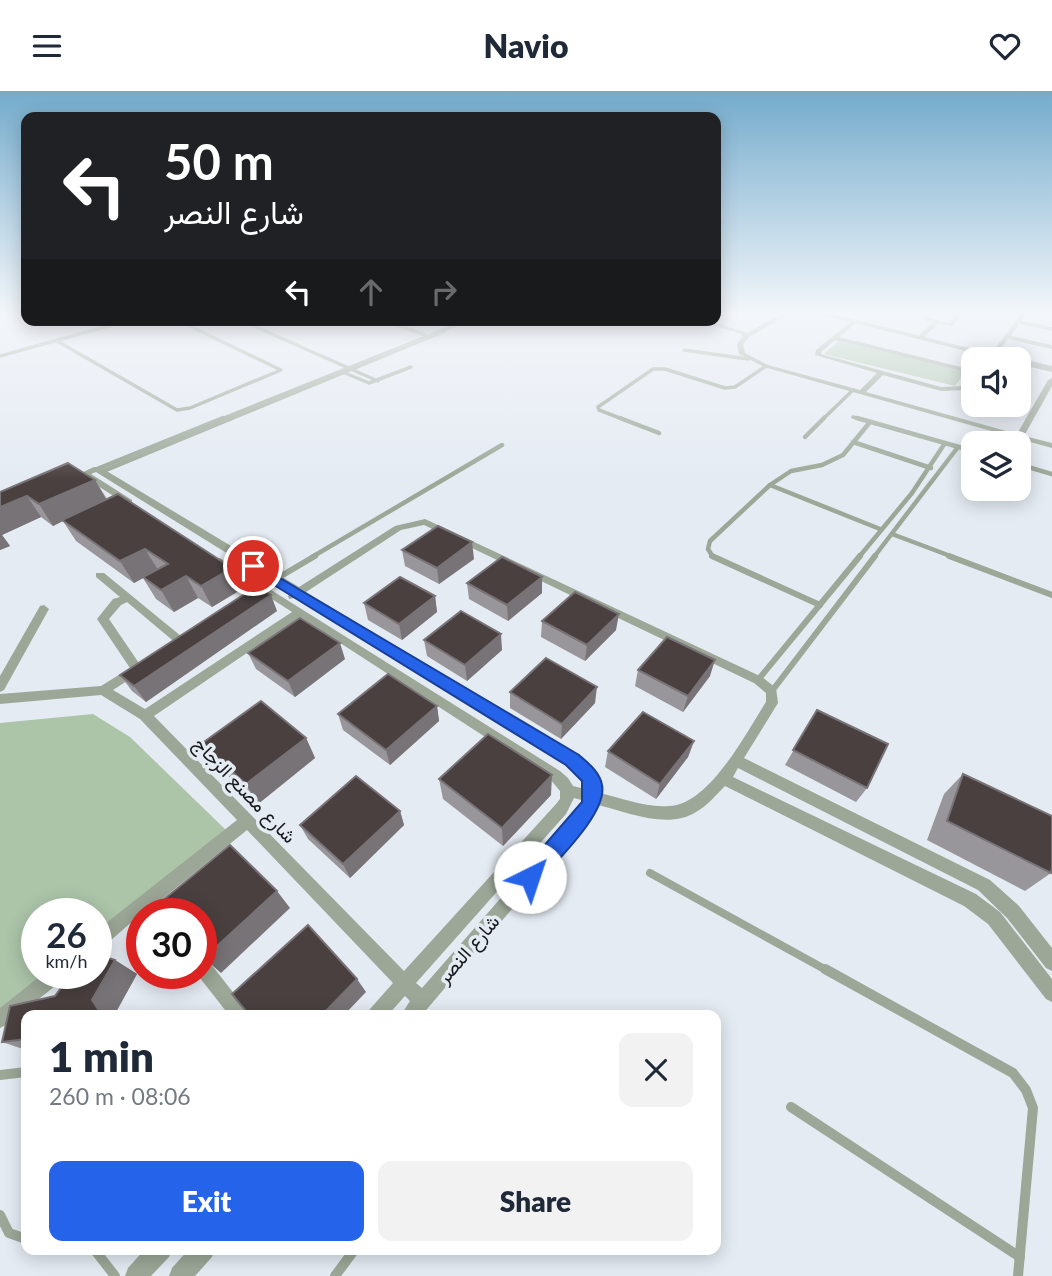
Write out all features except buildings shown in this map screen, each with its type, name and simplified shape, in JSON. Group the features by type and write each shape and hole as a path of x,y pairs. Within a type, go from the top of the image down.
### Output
{"street":[{"path":"778,369 997,431"},
{"path":"868,369 951,390 961,389"},
{"path":"857,392 881,373"},
{"path":"1022,431 1052,380"},
{"path":"1031,440 1052,446"},
{"path":"62,486 93,473"},
{"path":"93,473 572,760 589,775 594,795"},
{"path":"93,473 258,593 284,602 300,612 555,775 564,781 569,791 594,795 632,809 671,813 691,808 724,779 772,703 772,691 758,680 425,522 398,528 284,602"},
{"path":"100,575 181,641"},
{"path":"127,598 117,602 103,619 137,669"},
{"path":"0,687 44,609"},
{"path":"145,715 300,612"},
{"path":"170,648 193,634"},
{"path":"0,699 103,690 148,662"},
{"name":"شارع مصنع الزجاج","path":"103,690 145,715 422,1002"},
{"path":"735,760 984,885 1013,912 1052,962"},
{"path":"724,779 970,900 994,918 1052,993"},
{"name":"شارع النصر","path":"381,1010 568,801 569,791"},
{"name":"شارع النصر","path":"415,1010 584,814 594,795"},
{"path":"151,898 247,821"},
{"path":"112,929 126,918"},
{"path":"217,986 236,1010"},
{"path":"0,1019 38,989"},
{"path":"136,1276 155,1255"},
{"path":"180,1276 199,1255"}],"lane":[{"path":"106,369 177,410 190,408 281,369"},
{"path":"93,473 355,369"},
{"path":"357,369 379,381"},
{"path":"93,473 340,370 365,383 379,381 406,369"},
{"path":"653,369 598,407 599,410 659,433"},
{"path":"666,369 725,388 735,387 761,369"},
{"path":"805,437 857,392"},
{"path":"853,417 961,448"},
{"path":"820,605 713,558 708,549 710,541 770,485 791,471 822,465 843,455 870,422"},
{"path":"853,442 931,468"},
{"path":"758,680 931,468 945,443"},
{"path":"274,580 502,445"},
{"path":"772,691 958,447"},
{"path":"1031,468 1052,474"},
{"path":"770,485 880,529"},
{"path":"892,534 1052,595"},
{"path":"650,873 1013,1073 1027,1090 1033,1108 1018,1276"},
{"path":"0,1075 21,1073"},
{"path":"791,1107 1020,1257"},
{"path":"0,1215 9,1233 21,1237"},
{"path":"99,1255 115,1276"},
{"path":"335,1276 351,1255"}],"green space":[{"path":"887,369 954,369 961,371 961,378 955,386"},
{"path":"93,714 130,737 228,832 145,898 126,898 126,913 112,924 112,898 21,898 21,989 31,989 0,1014 0,723"}],"route":[{"path":"253,566 572,760 589,775 594,795 591,806 530,877"}]}
